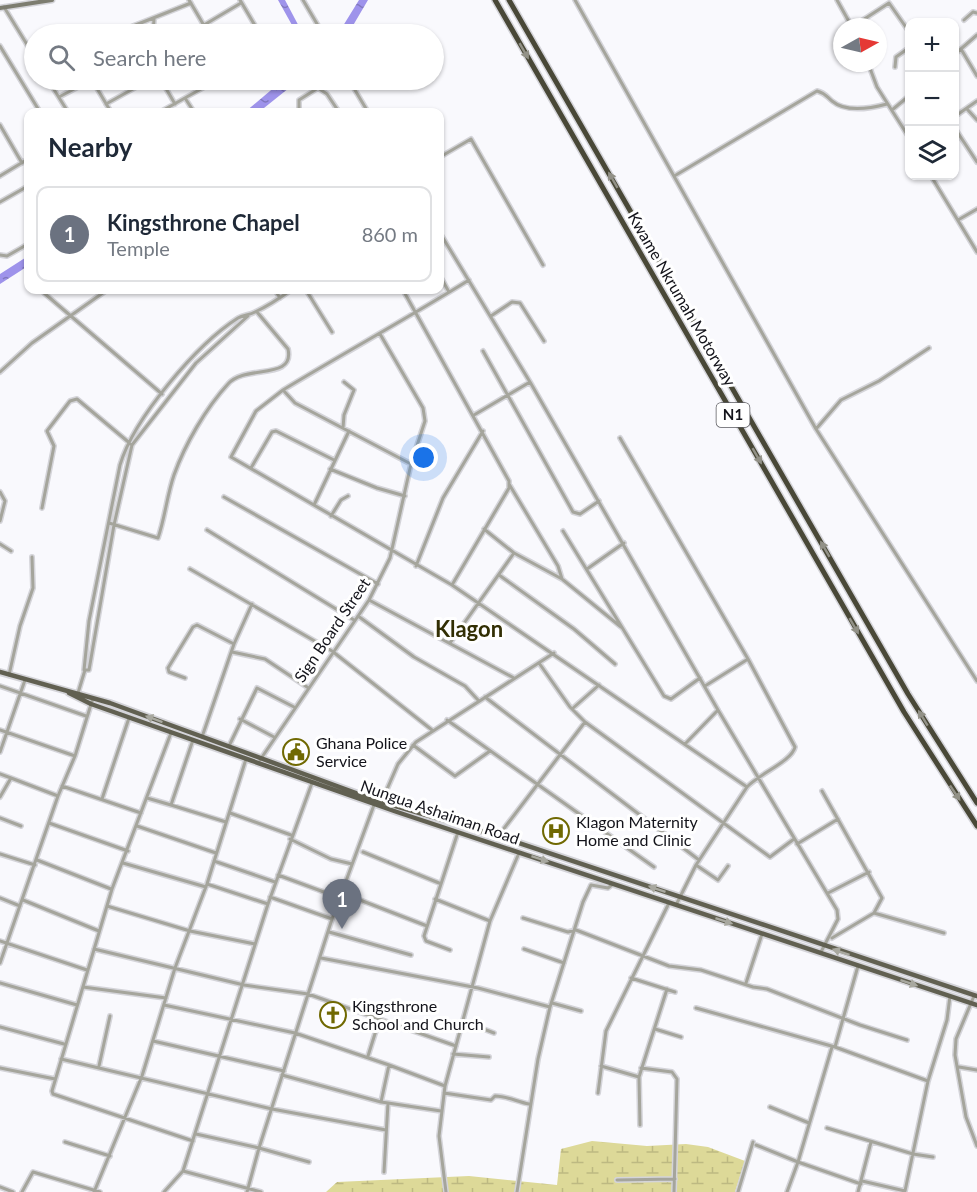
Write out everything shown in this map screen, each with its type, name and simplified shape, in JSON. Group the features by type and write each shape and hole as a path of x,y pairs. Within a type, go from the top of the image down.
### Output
{"highway":[{"name":"Kwame Nkrumah Motorway","path":"495,0 904,712 977,826"},
{"name":"Kwame Nkrumah Motorway","path":"509,0 908,694 977,803"}],"main road":[{"name":"Nungua Ashaiman Road","path":"0,672 69,693 91,704 192,741 259,761 458,832 974,1004"},
{"name":"Nungua Ashaiman Road","path":"69,693 78,693 202,737 229,747 247,757"},
{"name":"Nungua Ashaiman Road","path":"259,761 375,803 498,836 976,996"}],"street":[{"path":"24,38 2,7 52,0"},
{"path":"303,0 317,24"},
{"path":"575,0 676,175 816,429 977,681"},
{"path":"137,24 190,1 203,24"},
{"path":"839,1 848,18"},
{"path":"206,24 241,2 254,24"},
{"path":"866,18 889,3 905,27"},
{"path":"964,20 973,12 977,13"},
{"path":"154,18 154,24"},
{"path":"977,35 961,49 977,76"},
{"path":"0,46 24,87"},
{"path":"895,67 894,60 905,50"},
{"path":"871,72 873,80 905,132"},
{"path":"26,90 37,108"},
{"path":"54,90 66,108"},
{"path":"59,97 72,90"},
{"path":"97,90 108,108"},
{"path":"106,104 132,90"},
{"path":"167,90 175,104"},
{"path":"168,108 199,90"},
{"path":"299,108 299,100 315,90"},
{"path":"322,90 327,93 336,108"},
{"path":"355,90 366,108"},
{"path":"676,175 817,91 825,93 833,103 866,110 888,104"},
{"path":"185,98 191,108"},
{"path":"892,110 905,99"},
{"path":"959,114 977,101"},
{"path":"967,109 977,120"},
{"path":"0,125 22,163 0,176"},
{"path":"959,135 977,162"},
{"path":"444,155 471,139 543,265"},
{"path":"933,180 977,252"},
{"path":"0,202 24,188"},
{"path":"958,220 977,209"},
{"path":"444,239 624,543 718,710 828,893 839,916 830,939 820,954"},
{"path":"0,255 7,256 24,246"},
{"path":"469,280 380,334 330,360 283,390 256,411 231,457 452,585 747,787"},
{"path":"444,283 449,292"},
{"path":"45,294 162,394"},
{"path":"0,372 32,343 101,294"},
{"path":"277,294 280,298"},
{"path":"85,670 89,670 114,525 132,446 196,363 248,316 286,294"},
{"path":"308,294 332,332"},
{"path":"405,294 483,430 507,474 509,484 558,566 562,579"},
{"path":"491,316 512,303 520,303 544,341"},
{"path":"109,523 158,538 173,476 218,394 239,374 272,371 283,367 287,362 288,349 256,312"},
{"path":"78,693 85,670 83,668 89,621 127,443 162,394 199,351 241,316 248,316"},
{"name":"Sign Board Street","path":"259,761 369,600 392,552 411,464 424,428 425,413 380,334"},
{"path":"816,429 841,400 899,369 929,348"},
{"path":"483,351 573,512 580,513 599,501"},
{"path":"344,382 354,390 344,415 344,428"},
{"path":"474,415 530,382"},
{"path":"283,390 295,403 411,464"},
{"path":"42,508 54,446 47,431 70,401 77,399 132,446"},
{"path":"416,566 443,498 483,430"},
{"path":"251,468 272,432 276,431 334,460"},
{"path":"314,505 350,431"},
{"path":"621,438 748,659 795,747 793,754 758,776 747,787 699,860 676,905"},
{"path":"330,469 376,488 405,496"},
{"path":"452,585 509,484"},
{"path":"0,492 5,501 0,521"},
{"path":"224,496 378,584"},
{"path":"331,516 341,500 348,496"},
{"path":"484,529 514,553 562,579 623,629"},
{"path":"207,530 354,620"},
{"path":"563,531 666,698 671,699 700,678"},
{"path":"587,569 624,543"},
{"path":"0,544 11,551"},
{"path":"450,642 514,553"},
{"path":"9,675 20,626 33,588 32,557"},
{"path":"190,569 332,651 432,730"},
{"path":"499,575 574,629 615,664"},
{"path":"369,600 514,678"},
{"path":"202,737 234,644 252,604"},
{"path":"357,616 414,657 465,686 478,700"},
{"path":"89,621 96,622"},
{"path":"185,678 169,672 168,668 193,627 197,626 234,644"},
{"path":"232,652 265,659 308,688"},
{"path":"381,804 398,764 412,745 447,720 554,653"},
{"path":"705,686 748,659"},
{"path":"539,663 572,709 585,722 723,825 770,857 794,839"},
{"path":"0,752 25,680"},
{"path":"572,709 599,685"},
{"path":"0,686 87,716"},
{"path":"229,747 240,719 257,688 294,707"},
{"path":"485,697 699,860"},
{"path":"0,963 37,862 58,796 75,756 93,698"},
{"path":"685,744 718,710"},
{"path":"102,799 129,718"},
{"path":"240,719 274,737"},
{"path":"447,720 654,867"},
{"path":"498,836 585,722"},
{"path":"0,730 75,756"},
{"path":"171,733 112,889 64,1044 53,1094 194,1141"},
{"path":"171,805 192,741"},
{"path":"412,745 455,776 490,751"},
{"path":"95,1191 142,1076 175,968 207,885 247,757"},
{"path":"0,774 58,796"},
{"path":"0,797 11,778"},
{"path":"164,1192 183,1171 194,1141 217,1057 244,985 275,882 312,781"},
{"path":"62,786 141,813"},
{"path":"822,791 882,897 874,914 830,939"},
{"path":"147,798 226,822"},
{"path":"247,1190 332,919 375,803"},
{"path":"230,813 291,837 331,859 353,864"},
{"path":"0,818 21,826"},
{"path":"797,844 838,819"},
{"path":"50,823 128,851"},
{"path":"136,826 216,853"},
{"path":"450,950 424,939 458,832"},
{"path":"363,852 440,883"},
{"path":"446,1192 439,1136 445,1086 490,921 520,852"},
{"path":"0,854 37,862 112,889"},
{"path":"214,861 275,882"},
{"path":"123,863 268,904"},
{"path":"696,866 718,880 728,866"},
{"path":"828,893 869,872"},
{"path":"278,875 340,898"},
{"path":"516,1192 529,1104 551,1005 564,963 589,886 608,888 613,884"},
{"path":"342,893 427,926"},
{"path":"270,897 332,919"},
{"path":"0,898 20,906"},
{"path":"435,899 490,921"},
{"path":"23,900 99,931"},
{"path":"598,1093 606,1031 669,903"},
{"path":"107,906 190,930 255,944"},
{"path":"874,914 944,933"},
{"path":"523,918 568,933 576,930 643,953 669,966 701,970 772,991 907,1040"},
{"path":"328,932 411,955"},
{"path":"746,984 762,934"},
{"path":"0,941 87,970"},
{"path":"94,949 244,985 308,994 379,1021 456,1046"},
{"path":"524,949 564,963"},
{"path":"320,958 486,989 581,1011"},
{"path":"787,1192 858,966"},
{"path":"631,978 675,992"},
{"path":"0,983 77,1005"},
{"path":"83,987 166,998"},
{"path":"640,1125 639,1077 667,989"},
{"path":"738,1192 755,1144 798,1162 861,1183 905,1191 928,1081 947,1020 950,996"},
{"path":"976,996 955,1046 966,1117 977,1146"},
{"path":"164,1005 295,1033 368,1056 445,1086"},
{"path":"696,1008 833,1047 928,1081"},
{"path":"99,1066 110,1016"},
{"path":"368,1056 379,1021"},
{"path":"463,1021 494,1033"},
{"path":"0,1027 64,1044"},
{"path":"655,1029 681,1037"},
{"path":"153,1041 283,1073 381,1102 441,1111"},
{"path":"453,1054 489,1057"},
{"path":"61,1059 142,1076 272,1109 386,1130"},
{"path":"381,1102 389,1065"},
{"path":"601,1066 639,1077"},
{"path":"959,1067 977,1070"},
{"path":"0,1068 55,1078"},
{"path":"641,1068 672,1072 676,1079 674,1192"},
{"path":"444,1093 491,1100 495,1096 509,1097 529,1104"},
{"path":"384,1172 388,1103"},
{"path":"770,1107 809,1123"},
{"path":"827,1128 913,1154 933,1157"},
{"path":"196,1134 309,1162"},
{"path":"65,1142 110,1156"},
{"path":"858,1192 871,1142"},
{"path":"183,1171 261,1192"},
{"path":"22,1192 33,1172 100,1192"},
{"path":"617,1180 675,1179"},
{"path":"0,1187 13,1192"}],"green space":[{"path":"592,1141 647,1146 686,1144 708,1147 745,1161 735,1192 326,1192 337,1182 469,1176 557,1185 561,1149"}],"water":[{"path":"278,0 285,0 298,24 291,24"},
{"path":"359,0 368,0 354,24 344,24"},
{"path":"271,90 286,90 264,108 250,108"},
{"path":"24,259 24,269 0,284 0,274"}],"place":[{"name":"Ghana Police Service","path":"296,752"},
{"name":"Klagon Maternity Home and Clinic","path":"556,831"},
{"name":"Kingsthrone Chapel","path":"342,929"},
{"name":"Kingsthrone School and Church","path":"333,1015"}],"district":[{"name":"Klagon","path":"469,629"}]}
